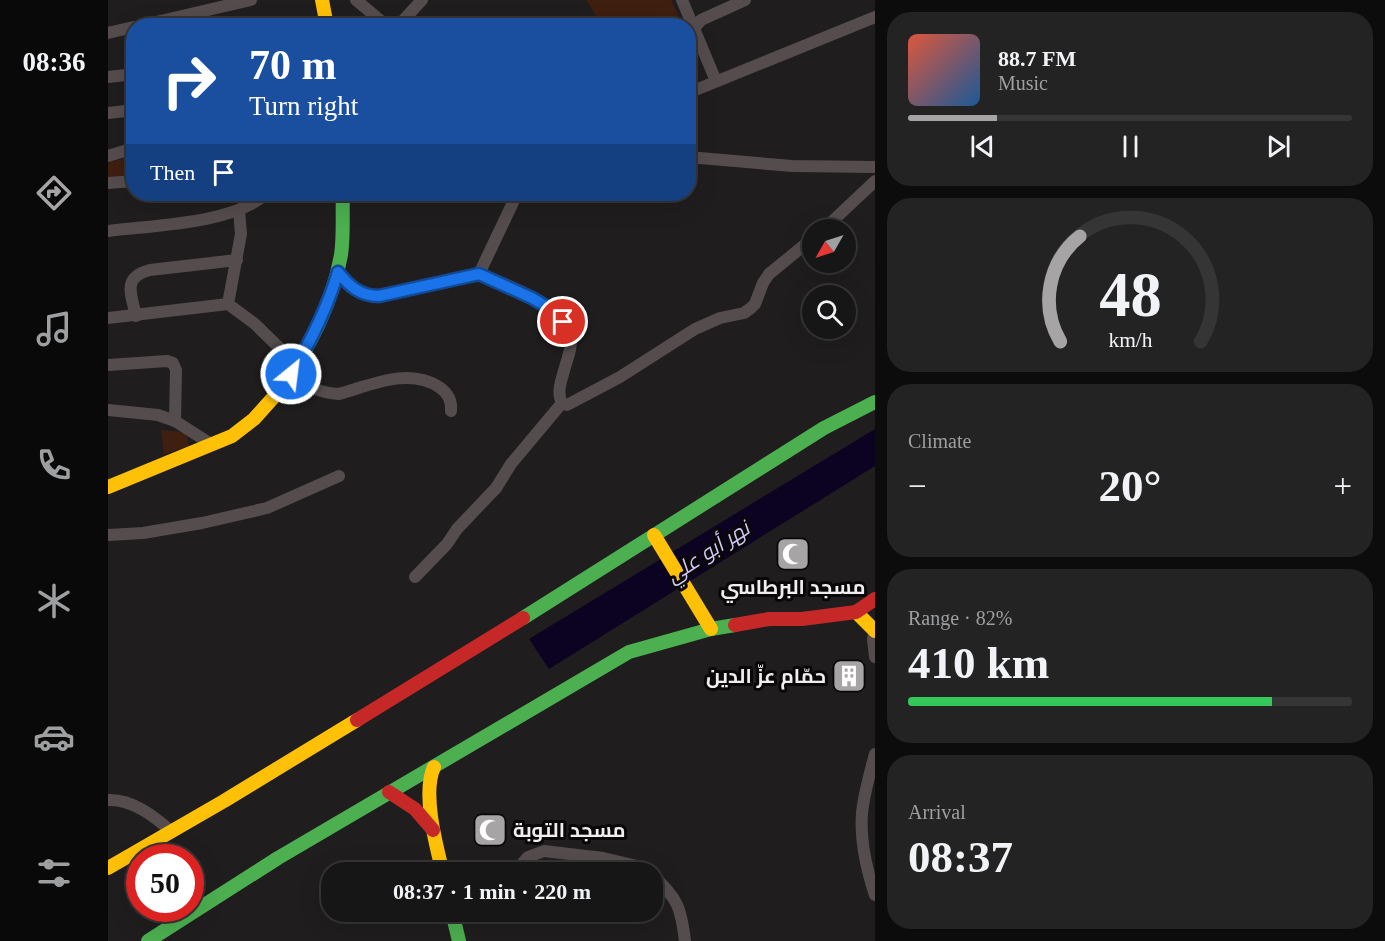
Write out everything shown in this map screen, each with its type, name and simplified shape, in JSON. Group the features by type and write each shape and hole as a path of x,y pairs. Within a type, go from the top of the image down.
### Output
{"main road":[{"path":"322,0 325,18"},
{"path":"108,487 232,436 254,419 294,370 321,321 331,297 341,252 343,201"},
{"path":"108,868 172,832 507,628 659,545 824,428 875,402"},
{"path":"173,844 493,651 830,438 875,415"},
{"path":"659,545 711,629"},
{"path":"148,941 278,858 629,652 711,629 769,619 802,619 856,612 875,599"},
{"path":"856,612 875,631"},
{"path":"434,767 429,778 434,830 441,862"},
{"path":"389,792 415,808 434,830"},
{"path":"108,881 126,871"},
{"path":"454,922 459,941"}],"street":[{"path":"173,18 251,0"},
{"path":"356,0 377,18"},
{"path":"406,18 422,0"},
{"path":"682,0 687,18"},
{"path":"696,27 708,17 745,0"},
{"path":"696,90 875,17"},
{"path":"108,33 126,29"},
{"path":"696,41 716,81"},
{"path":"108,77 126,75"},
{"path":"108,113 126,111"},
{"path":"108,156 126,150"},
{"path":"696,158 792,166 875,167"},
{"path":"835,219 875,181"},
{"path":"108,183 126,182"},
{"path":"108,231 215,217 239,210 254,201"},
{"path":"479,274 514,201"},
{"path":"228,304 241,234 239,210"},
{"path":"562,403 567,405 620,377 695,329 720,318 744,313 755,304 763,283 770,274 802,247"},
{"path":"136,316 130,289 131,282 136,275 150,270 237,260"},
{"path":"338,272 351,287 369,296 379,296 479,274 532,298 549,308 563,322 570,335 567,362 559,389 562,403"},
{"path":"108,318 228,304 255,324 314,390 339,394 401,378 421,379 443,390 451,404 451,411"},
{"path":"108,365 167,361 173,363 176,370 175,421"},
{"path":"415,577 496,488 511,464 562,403"},
{"path":"108,410 142,412 175,421 211,444"},
{"path":"108,535 166,529 267,508 339,476"},
{"path":"875,631 873,639 875,657"},
{"path":"875,754 862,814 870,881 875,895"},
{"path":"108,800 116,799 134,805 172,832"},
{"path":"524,862 528,857 544,851 620,862"},
{"path":"663,886 675,898 682,913 685,941"}],"shaded area":[{"path":"586,0 671,0 680,18 598,18"},
{"path":"126,158 126,180 108,182 108,163"},
{"path":"161,430 186,432 189,446 164,454"}],"water":[{"name":"نهر أبو علي","path":"875,429 875,466 549,669 529,639"}],"traffic: fast":[{"path":"280,390 310,342 332,291 342,247 343,201"},
{"path":"523,618 824,428 875,402"},
{"path":"148,941 278,858 629,652 711,629 735,625"},
{"path":"454,922 459,941"}],"traffic: slow":[{"path":"322,0 325,18"},
{"path":"108,487 232,436 254,419 280,390"},
{"path":"654,535 711,629"},
{"path":"856,612 875,631"},
{"path":"108,868 357,720"},
{"path":"434,767 429,791 434,834 440,862"}],"traffic: jam":[{"path":"735,625 769,619 802,619 856,612 875,599"},
{"path":"357,720 523,618"},
{"path":"389,792 415,809 433,830"}],"place":[{"name":"مسجد البرطاسي","path":"793,554"},
{"name":"حمّام عزّ الدين","path":"849,676"},
{"name":"مسجد التوبة","path":"490,830"}],"route":[{"path":"291,374 321,321 338,272 351,287 369,296 379,296 479,274 506,284 532,298 549,308 563,322"}]}
